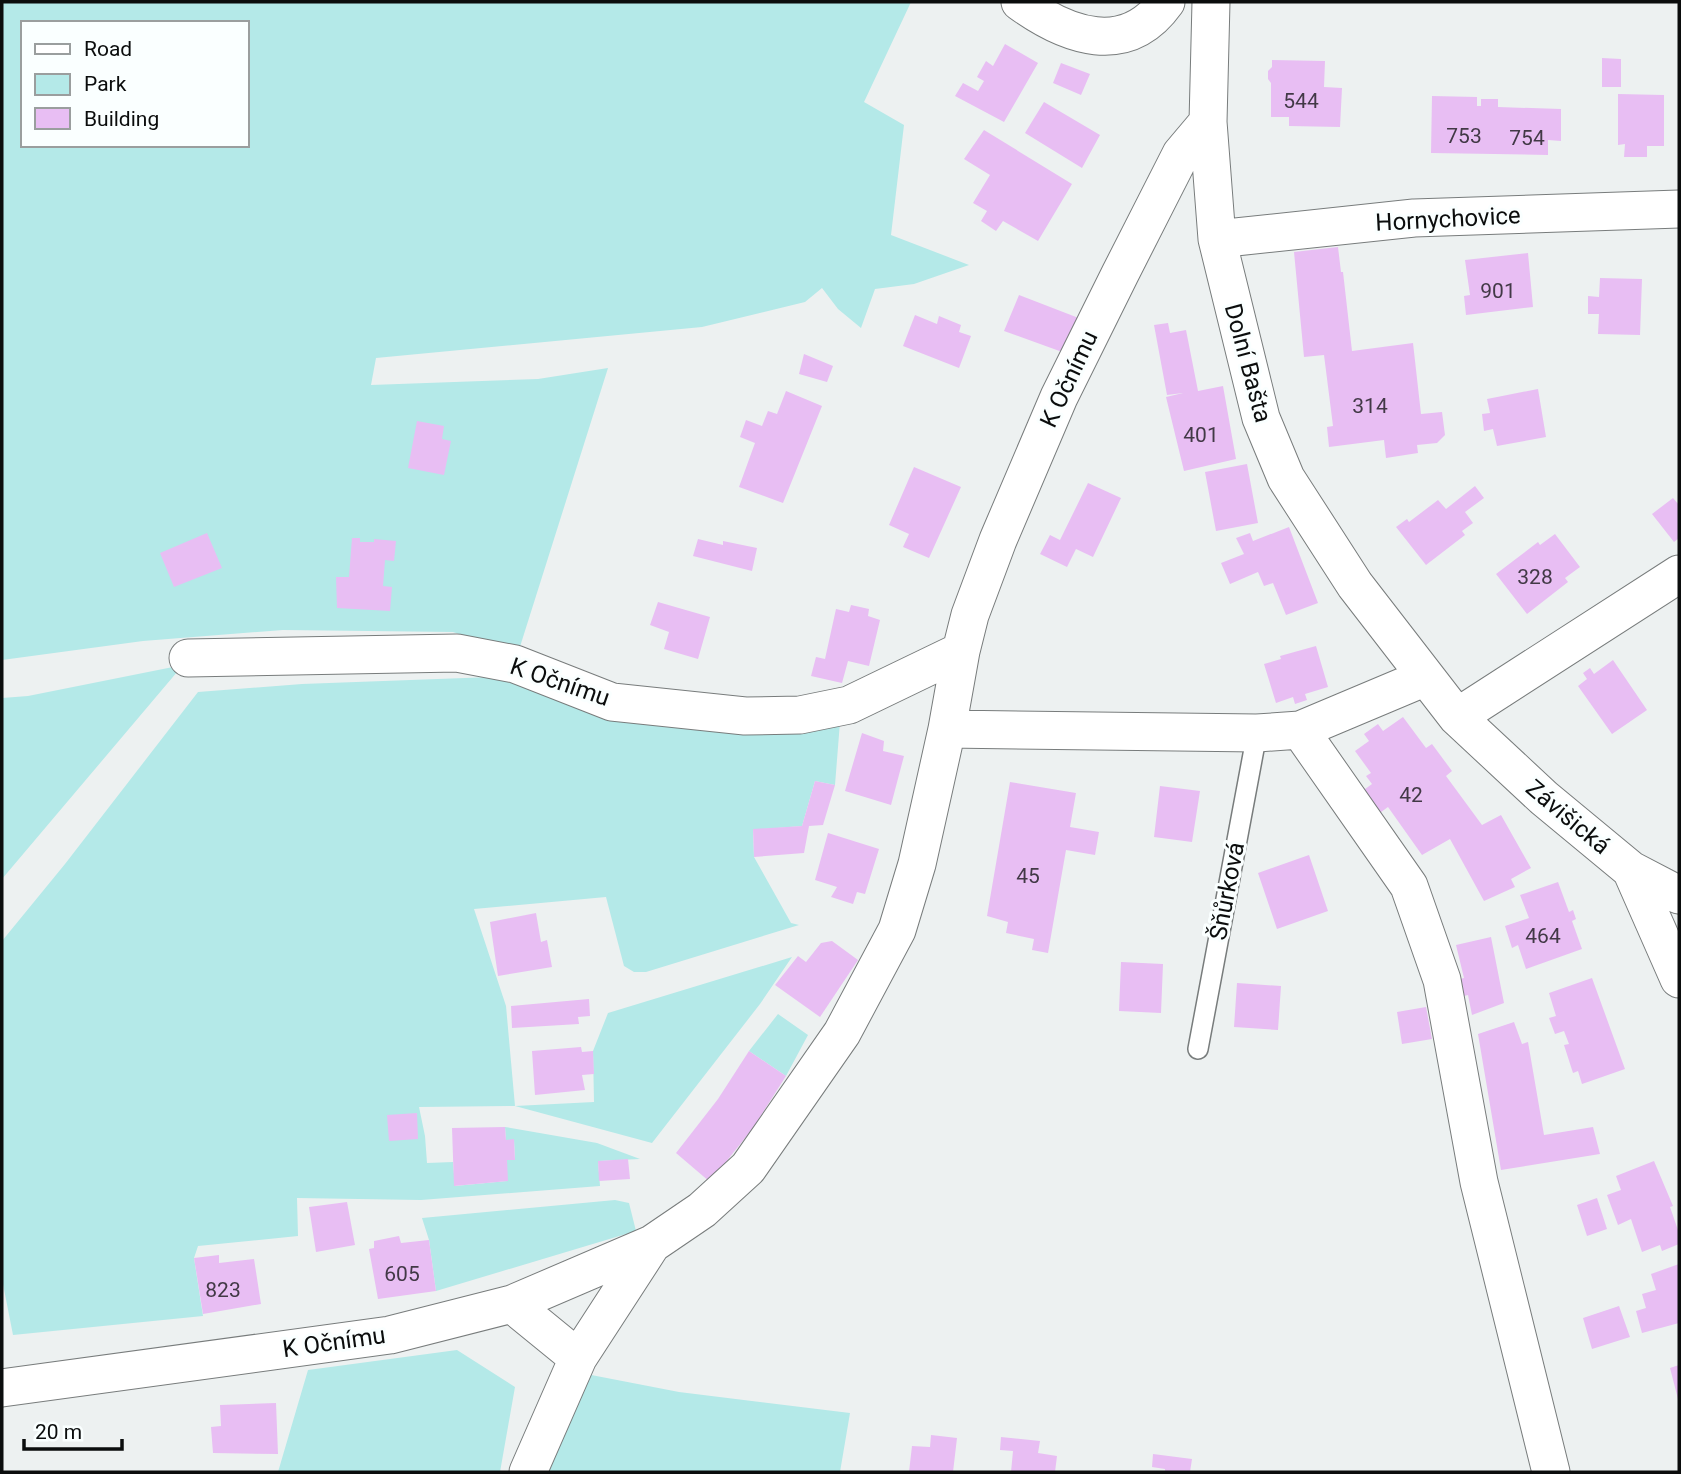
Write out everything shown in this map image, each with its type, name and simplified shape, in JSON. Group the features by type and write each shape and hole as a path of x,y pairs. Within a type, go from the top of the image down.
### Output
{"street":[{"path":"1020,2 1059,25 1084,34 1106,37 1127,34 1140,28 1166,2"},
{"name":"Dolní Bašta","path":"1211,2 1208,122 1217,239 1261,418 1286,478 1355,585 1426,677"},
{"name":"K Očnímu","path":"2,1388 390,1335 512,1304 652,1244 702,1210 748,1168 862,999 897,930 917,864 970,615 998,540 1059,397 1181,154 1208,122"},
{"name":"Hornychovice","path":"1217,239 1414,218 1679,209"},
{"path":"1457,717 1679,574"},
{"name":"K Očnímu","path":"188,659 457,653 515,664 612,702 745,716 800,715 849,705 961,652"},
{"path":"947,729 1257,733 1300,730 1426,677"},
{"name":"Závišická","path":"1426,677 1457,717 1544,798 1631,870 1679,978"},
{"path":"1300,730 1409,886 1442,980 1479,1182 1551,1472"},
{"path":"1631,870 1679,895"},
{"name":"K Očnímu","path":"528,1472 578,1358 652,1244"},
{"path":"512,1304 578,1358"}],"lane":[{"name":"Šňůrková","path":"1198,1049 1257,733"}],"green space":[{"path":"2,2 911,2 864,102 904,125 891,235 969,265 914,284 875,289 861,328 838,309 822,288 805,302 702,327 376,358 371,385 538,379 608,368 518,653 453,632 283,630 143,641 2,660"},
{"path":"183,665 2,879 2,698 28,696"},
{"path":"492,677 617,717 840,722 835,785 815,781 802,826 753,830 754,857 791,923 799,925 646,972 634,972 624,966 606,897 474,909 506,1006 515,1106 419,1107 427,1163 453,1162 455,1186 507,1181 507,1160 515,1160 514,1140 506,1140 505,1127 597,1143 640,1159 598,1161 600,1186 421,1200 297,1198 298,1236 198,1246 194,1258 203,1316 13,1335 2,1279 2,941 198,692 302,684"},
{"path":"792,957 760,1004 652,1143 515,1106 594,1102 593,1051 608,1013"},
{"path":"778,1014 808,1035 786,1076 749,1051"},
{"path":"615,1200 629,1203 636,1231 436,1291 429,1240 422,1218"},
{"path":"457,1350 515,1387 500,1472 278,1472 308,1370"},
{"path":"581,1373 679,1392 850,1413 840,1472 542,1472"}],"building":[{"path":"1005,44 1038,63 1004,122 955,96 963,83 978,91 984,81 977,77 986,61 993,66"},
{"path":"1602,58 1621,59 1621,87 1602,87"},
{"path":"1272,60 1325,61 1324,87 1342,88 1340,127 1289,126 1289,117 1271,117 1271,83 1268,71 1272,67"},
{"path":"1061,63 1090,74 1081,95 1053,83"},
{"path":"1618,94 1664,95 1664,146 1647,146 1647,157 1624,157 1625,144 1618,145"},
{"path":"1432,96 1477,97 1477,106 1481,106 1481,99 1498,99 1498,107 1561,109 1561,141 1548,140 1548,155 1431,153"},
{"path":"1044,102 1100,135 1082,168 1025,133"},
{"path":"984,130 1072,184 1038,241 1003,221 996,231 981,221 987,211 973,203 990,175 964,159"},
{"path":"1338,247 1352,351 1413,343 1421,414 1442,412 1445,435 1437,443 1417,445 1418,453 1386,458 1384,440 1329,447 1327,427 1333,426 1324,355 1304,357 1294,252"},
{"path":"1528,253 1533,307 1466,315 1464,296 1470,295 1465,260"},
{"path":"1600,278 1642,279 1640,335 1598,334 1599,314 1588,314 1588,296 1599,297"},
{"path":"1019,295 1089,322 1076,357 1004,331"},
{"path":"915,315 937,324 939,316 961,325 959,332 971,336 959,368 903,346"},
{"path":"1168,323 1170,333 1186,330 1198,391 1223,386 1236,459 1184,471 1166,397 1183,393 1167,395 1154,325"},
{"path":"804,354 833,366 827,382 799,374"},
{"path":"1538,389 1546,437 1497,446 1493,429 1484,431 1482,414 1490,413 1487,399"},
{"path":"786,391 822,406 783,503 739,487 755,443 740,437 746,420 762,426 768,411 777,414"},
{"path":"417,421 444,426 442,439 451,441 444,475 408,468"},
{"path":"1247,464 1258,523 1216,531 1205,472"},
{"path":"914,467 961,487 929,558 903,547 909,534 889,525"},
{"path":"1088,483 1121,498 1093,557 1076,549 1067,567 1040,554 1050,535 1060,540"},
{"path":"1475,486 1484,498 1465,512 1473,523 1462,531 1465,535 1426,565 1396,527 1407,519 1409,522 1438,500 1446,509"},
{"path":"1673,498 1679,505 1679,538 1674,542 1652,514"},
{"path":"1289,527 1318,603 1286,615 1273,583 1264,586 1258,572 1230,584 1221,563 1244,554 1236,538 1250,533 1253,541"},
{"path":"207,533 222,568 174,587 160,553"},
{"path":"1555,534 1580,567 1565,578 1568,582 1527,614 1496,574 1538,542 1540,545"},
{"path":"352,538 360,538 360,542 374,542 374,539 396,541 394,561 385,560 383,586 392,587 390,611 337,608 336,577 349,577"},
{"path":"698,539 723,545 723,541 757,548 752,571 693,556"},
{"path":"658,602 710,617 698,659 664,649 669,632 650,625"},
{"path":"851,605 869,609 868,616 880,620 869,666 848,661 842,683 811,676 816,657 825,659 836,609 849,612"},
{"path":"1316,646 1328,687 1305,694 1307,700 1295,704 1293,697 1276,703 1264,664 1281,659 1280,656"},
{"path":"1613,660 1647,710 1612,734 1578,686 1587,679 1583,673 1590,668 1594,674"},
{"path":"1403,717 1426,748 1432,744 1452,771 1446,776 1482,825 1501,815 1531,868 1511,879 1515,887 1484,901 1450,839 1422,855 1388,807 1377,815 1361,792 1372,784 1366,776 1371,773 1355,751 1369,741 1364,734 1378,724 1383,731"},
{"path":"862,733 884,741 883,751 904,756 891,805 845,791"},
{"path":"815,781 835,785 823,825 809,826 804,853 754,857 753,829 802,826"},
{"path":"1010,782 1076,793 1070,827 1099,832 1095,855 1066,850 1048,953 1032,950 1034,939 1006,933 1008,922 987,916"},
{"path":"1160,786 1200,791 1192,842 1154,837"},
{"path":"828,833 879,849 865,894 857,892 853,904 831,897 837,887 815,880"},
{"path":"1309,855 1328,911 1277,929 1258,873"},
{"path":"1558,882 1569,912 1573,910 1576,919 1572,921 1582,949 1526,969 1518,945 1512,948 1505,926 1529,918 1520,895"},
{"path":"536,913 541,942 547,940 552,967 498,976 490,922"},
{"path":"1491,937 1504,1003 1472,1015 1468,995 1460,997 1456,980 1464,978 1456,945"},
{"path":"832,941 858,960 820,1017 775,985 798,956 806,962 821,943"},
{"path":"1121,962 1163,964 1161,1013 1119,1011"},
{"path":"1592,978 1625,1069 1582,1084 1578,1071 1573,1073 1564,1045 1569,1044 1564,1031 1555,1034 1549,1018 1556,1016 1549,993"},
{"path":"1237,983 1281,986 1278,1030 1234,1027"},
{"path":"589,999 590,1016 578,1017 579,1024 512,1028 511,1006"},
{"path":"1426,1007 1432,1039 1402,1044 1397,1012"},
{"path":"1514,1022 1522,1044 1528,1042 1544,1135 1593,1127 1600,1154 1501,1170 1478,1034"},
{"path":"581,1047 582,1052 593,1051 594,1074 582,1075 585,1090 535,1095 532,1051"},
{"path":"749,1051 786,1076 753,1128 710,1182 676,1153 718,1099"},
{"path":"417,1113 418,1139 389,1141 387,1115"},
{"path":"505,1127 506,1140 514,1139 515,1160 507,1160 508,1181 454,1186 452,1128"},
{"path":"628,1159 630,1179 599,1181 598,1161"},
{"path":"1654,1161 1673,1206 1670,1207 1679,1233 1679,1244 1662,1251 1660,1245 1642,1252 1631,1219 1618,1225 1607,1195 1621,1190 1616,1176"},
{"path":"1597,1198 1607,1229 1587,1236 1577,1205"},
{"path":"347,1202 355,1245 316,1252 309,1207"},
{"path":"399,1236 401,1243 429,1240 436,1291 378,1299 369,1249 374,1248 374,1241"},
{"path":"219,1255 219,1263 254,1259 261,1304 203,1314 194,1258"},
{"path":"1679,1264 1679,1323 1642,1333 1636,1311 1646,1308 1642,1294 1656,1290 1651,1274"},
{"path":"1619,1306 1630,1337 1592,1349 1583,1318"},
{"path":"1679,1365 1679,1399 1678,1399 1670,1368"},
{"path":"276,1403 278,1454 213,1453 211,1427 221,1426 220,1405"},
{"path":"931,1435 957,1438 953,1472 909,1472 912,1446 930,1447"},
{"path":"1001,1437 1040,1441 1038,1453 1057,1456 1055,1472 1011,1472 1013,1451 1000,1450"},
{"path":"1153,1454 1192,1459 1190,1472 1165,1472 1165,1469 1152,1467"}]}
